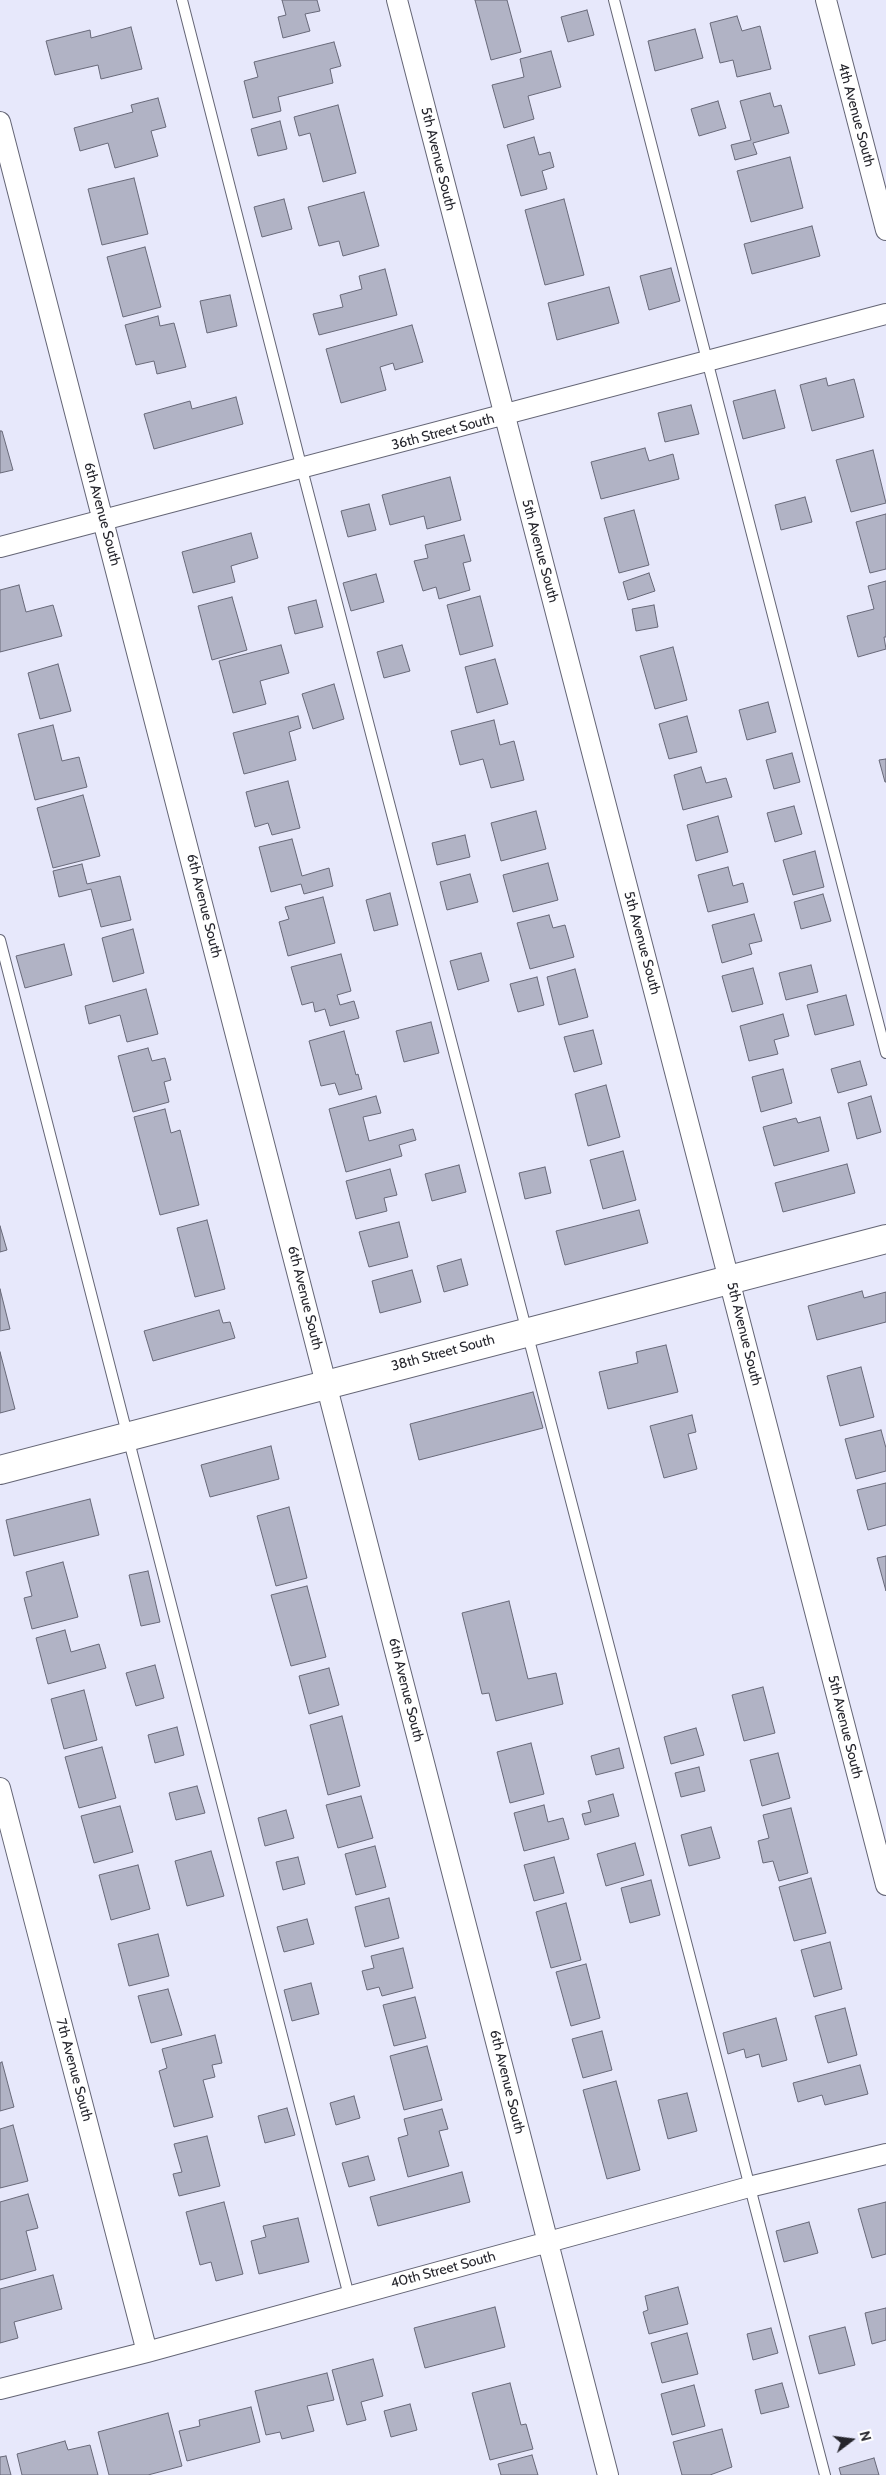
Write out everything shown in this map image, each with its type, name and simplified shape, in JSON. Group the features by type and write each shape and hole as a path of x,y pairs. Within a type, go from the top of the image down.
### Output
{"main road":[{"name":"38th Street South","path":"0,1470 886,1239"}],"street":[{"name":"5th Avenue South","path":"397,0 886,1885"},
{"name":"4th Avenue South","path":"826,0 886,230"},
{"name":"6th Avenue South","path":"0,122 608,2475"},
{"name":"36th Street South","path":"0,547 886,314"},
{"name":"7th Avenue South","path":"0,1788 147,2352"},
{"name":"40th Street South","path":"0,2389 147,2352 749,2187 886,2154"}],"lane":[{"path":"182,0 302,469 824,2475"},
{"path":"614,0 886,1053"},
{"path":"0,940 349,2296"}],"building":[{"path":"282,0 317,0 320,11 305,14 310,31 283,38 278,17 286,15"},
{"path":"475,0 507,0 521,52 491,60"},
{"path":"587,10 594,35 568,42 561,17"},
{"path":"737,16 742,31 760,26 771,69 737,77 733,60 720,63 710,23"},
{"path":"131,27 142,69 101,79 98,65 55,75 46,41 90,30 91,38"},
{"path":"695,29 703,58 655,71 648,41"},
{"path":"334,42 341,66 330,69 333,83 278,97 281,111 253,118 244,81 258,77 254,62"},
{"path":"551,51 561,87 528,96 534,119 504,128 492,85 524,77 520,59"},
{"path":"770,93 774,107 781,105 789,133 753,143 757,154 735,160 731,145 751,140 740,101"},
{"path":"158,98 166,127 151,131 158,156 115,168 108,143 80,151 74,128 133,112 131,105"},
{"path":"718,101 726,128 699,136 691,109"},
{"path":"338,105 356,173 323,182 310,133 299,136 294,117"},
{"path":"280,121 287,149 258,156 251,129"},
{"path":"534,137 539,155 550,152 554,167 542,171 547,189 521,196 507,145"},
{"path":"790,157 803,208 751,222 737,171"},
{"path":"134,178 148,234 102,245 88,189"},
{"path":"364,192 379,246 343,256 339,241 319,246 308,207"},
{"path":"284,199 292,229 262,237 254,207"},
{"path":"564,199 584,275 545,285 525,210"},
{"path":"812,226 820,256 752,274 744,244"},
{"path":"145,247 161,307 123,317 107,257"},
{"path":"671,268 680,301 649,310 640,276"},
{"path":"385,269 397,315 319,335 313,314 343,307 340,295 362,289 359,276"},
{"path":"609,287 619,323 557,340 548,303"},
{"path":"230,295 237,326 207,333 200,301"},
{"path":"158,316 160,326 174,323 186,367 157,374 154,361 136,365 125,325"},
{"path":"412,325 423,362 395,370 393,363 380,367 386,390 341,403 326,349"},
{"path":"826,378 828,386 854,379 864,417 812,431 800,385"},
{"path":"775,390 785,428 743,439 733,401"},
{"path":"236,397 243,424 154,449 144,414 190,401 192,409"},
{"path":"691,405 699,434 665,442 658,413"},
{"path":"0,431 2,431 13,470 0,473"},
{"path":"645,448 649,461 673,454 679,479 601,499 591,462"},
{"path":"873,450 886,503 851,512 836,460"},
{"path":"450,477 461,520 427,529 424,516 390,525 382,495"},
{"path":"805,497 812,522 781,530 775,505"},
{"path":"369,504 376,530 348,537 341,511"},
{"path":"634,510 649,565 619,573 604,518"},
{"path":"886,514 886,569 870,573 856,522"},
{"path":"251,533 258,558 231,566 235,582 193,593 182,552"},
{"path":"464,535 471,561 463,563 470,590 439,599 436,587 423,591 414,561 428,558 425,545"},
{"path":"649,573 655,591 628,600 623,582"},
{"path":"376,574 384,602 351,611 343,583"},
{"path":"886,581 886,637 884,637 886,649 858,657 847,616 874,609 868,586"},
{"path":"19,585 26,612 53,605 62,636 0,652 0,590"},
{"path":"480,596 493,646 460,655 447,605"},
{"path":"232,597 247,650 212,660 198,606"},
{"path":"316,600 323,627 295,634 288,607"},
{"path":"654,605 658,627 636,631 632,609"},
{"path":"281,645 289,673 260,681 266,704 233,713 219,661"},
{"path":"402,645 410,671 384,678 377,652"},
{"path":"673,647 687,700 655,709 640,656"},
{"path":"495,659 508,704 477,713 465,667"},
{"path":"58,664 71,711 40,719 28,673"},
{"path":"334,684 344,719 313,729 302,694"},
{"path":"768,702 776,732 747,740 739,710"},
{"path":"298,716 301,728 289,732 296,760 244,774 233,733"},
{"path":"687,716 697,752 669,759 659,724"},
{"path":"494,720 500,745 514,741 524,780 491,788 483,759 460,765 451,731"},
{"path":"53,725 62,761 79,757 87,787 35,800 18,734"},
{"path":"792,753 800,782 774,789 766,760"},
{"path":"886,759 886,782 885,782 879,760"},
{"path":"701,767 706,783 726,778 732,797 683,810 674,775"},
{"path":"288,781 300,828 272,835 268,823 255,827 246,792"},
{"path":"83,795 100,856 53,868 37,808"},
{"path":"794,806 802,834 775,842 767,813"},
{"path":"536,811 546,849 501,861 491,823"},
{"path":"718,816 728,852 696,861 687,825"},
{"path":"465,835 470,857 437,865 432,843"},
{"path":"292,839 302,876 329,868 333,886 304,894 301,884 271,892 259,847"},
{"path":"815,851 824,887 793,895 783,860"},
{"path":"548,863 558,900 513,912 503,875"},
{"path":"82,864 87,884 120,876 131,920 101,927 91,889 59,897 53,871"},
{"path":"728,867 733,886 743,883 748,902 708,912 698,875"},
{"path":"470,874 478,902 447,910 440,882"},
{"path":"390,893 398,925 374,931 366,900"},
{"path":"823,894 831,921 801,929 794,902"},
{"path":"323,897 335,943 288,956 279,922 289,919 285,907"},
{"path":"754,914 762,941 749,944 752,954 722,963 712,925"},
{"path":"549,915 553,928 565,925 574,957 530,969 517,923"},
{"path":"133,929 144,973 113,982 102,938"},
{"path":"64,944 72,975 25,988 16,956"},
{"path":"481,953 489,981 458,990 450,961"},
{"path":"341,954 351,991 337,995 340,1005 354,1001 359,1018 330,1026 325,1009 315,1012 313,1002 302,1005 291,967"},
{"path":"811,965 818,992 786,1000 779,973"},
{"path":"753,968 763,1004 732,1012 722,976"},
{"path":"575,969 588,1017 559,1025 547,977"},
{"path":"537,977 544,1005 518,1012 510,984"},
{"path":"146,989 158,1034 127,1042 120,1015 89,1024 85,1006"},
{"path":"846,995 854,1025 815,1035 807,1005"},
{"path":"783,1014 789,1036 774,1040 778,1054 749,1061 740,1026"},
{"path":"431,1022 439,1053 404,1062 396,1031"},
{"path":"593,1030 602,1064 574,1072 564,1037"},
{"path":"344,1031 356,1075 358,1074 362,1089 339,1095 335,1083 321,1086 309,1041"},
{"path":"148,1048 152,1061 165,1058 171,1080 164,1082 169,1102 133,1112 118,1056"},
{"path":"860,1061 867,1085 838,1093 831,1069"},
{"path":"783,1069 792,1103 761,1112 752,1077"},
{"path":"606,1085 620,1137 588,1146 575,1094"},
{"path":"376,1096 381,1113 363,1117 369,1141 413,1129 416,1140 399,1145 402,1156 346,1172 329,1109"},
{"path":"871,1096 881,1132 857,1139 848,1103"},
{"path":"165,1109 171,1133 180,1130 199,1205 160,1215 134,1117"},
{"path":"820,1117 829,1151 774,1166 763,1127 796,1118 798,1123"},
{"path":"623,1151 636,1200 603,1209 590,1160"},
{"path":"847,1164 855,1193 783,1212 775,1183"},
{"path":"459,1165 466,1192 432,1201 425,1174"},
{"path":"545,1167 551,1193 525,1199 519,1173"},
{"path":"390,1169 397,1195 384,1198 387,1211 356,1219 346,1181"},
{"path":"639,1210 648,1243 565,1265 556,1231"},
{"path":"207,1220 225,1289 195,1297 177,1228"},
{"path":"399,1222 408,1257 369,1267 359,1232"},
{"path":"0,1226 7,1250 0,1252"},
{"path":"461,1259 468,1285 444,1292 437,1266"},
{"path":"412,1270 421,1302 380,1313 372,1281"},
{"path":"0,1289 10,1329 0,1331"},
{"path":"862,1291 864,1298 886,1292 886,1322 817,1340 808,1306"},
{"path":"219,1310 223,1323 230,1322 235,1338 153,1361 144,1331"},
{"path":"666,1345 678,1392 608,1409 599,1372 638,1363 636,1352"},
{"path":"0,1352 15,1409 0,1413"},
{"path":"861,1367 874,1417 840,1426 827,1376"},
{"path":"533,1392 543,1428 419,1460 410,1424"},
{"path":"692,1415 696,1432 688,1434 697,1469 664,1478 650,1426"},
{"path":"881,1430 886,1448 886,1471 856,1479 845,1439"},
{"path":"271,1446 279,1479 210,1497 201,1465"},
{"path":"886,1483 886,1525 868,1530 857,1490"},
{"path":"90,1499 99,1535 14,1556 6,1520"},
{"path":"289,1507 307,1578 276,1586 257,1516"},
{"path":"886,1556 886,1591 877,1558"},
{"path":"63,1562 78,1617 32,1629 24,1598 32,1596 26,1572"},
{"path":"148,1571 160,1622 141,1626 129,1575"},
{"path":"307,1586 326,1657 291,1666 271,1595"},
{"path":"509,1601 528,1679 556,1673 563,1704 496,1721 489,1693 482,1694 462,1613"},
{"path":"65,1630 71,1652 99,1644 106,1668 48,1684 36,1638"},
{"path":"155,1665 164,1698 136,1706 126,1673"},
{"path":"329,1668 339,1705 309,1714 299,1676"},
{"path":"763,1687 775,1733 744,1741 732,1695"},
{"path":"84,1690 97,1740 64,1749 51,1699"},
{"path":"342,1716 360,1786 328,1795 310,1725"},
{"path":"177,1727 184,1755 155,1763 148,1735"},
{"path":"696,1728 704,1755 671,1764 664,1737"},
{"path":"531,1743 544,1794 510,1803 497,1752"},
{"path":"102,1747 116,1798 79,1808 65,1757"},
{"path":"619,1748 624,1768 596,1775 591,1756"},
{"path":"778,1753 790,1798 762,1806 750,1760"},
{"path":"699,1767 705,1791 681,1797 675,1773"},
{"path":"197,1786 205,1813 176,1820 169,1793"},
{"path":"613,1794 619,1816 585,1825 582,1814 591,1812 588,1801"},
{"path":"361,1796 373,1838 338,1848 326,1805"},
{"path":"544,1805 548,1822 563,1818 569,1839 524,1851 514,1813"},
{"path":"120,1806 133,1852 94,1863 81,1816"},
{"path":"791,1808 808,1873 779,1881 773,1861 763,1863 758,1841 769,1838 763,1815"},
{"path":"286,1810 294,1838 265,1846 258,1818"},
{"path":"711,1827 720,1858 689,1866 681,1835"},
{"path":"635,1843 644,1875 606,1886 597,1854"},
{"path":"375,1846 386,1887 356,1895 345,1854"},
{"path":"211,1851 224,1896 187,1906 175,1861"},
{"path":"298,1857 305,1884 283,1890 276,1862"},
{"path":"554,1857 564,1893 534,1901 524,1865"},
{"path":"138,1865 150,1909 111,1920 99,1875"},
{"path":"811,1878 826,1933 794,1941 779,1887"},
{"path":"651,1880 660,1915 630,1923 621,1888"},
{"path":"389,1898 399,1938 365,1947 355,1907"},
{"path":"566,1903 581,1960 551,1968 536,1912"},
{"path":"307,1919 314,1944 284,1952 277,1927"},
{"path":"158,1934 169,1976 129,1986 118,1944"},
{"path":"830,1942 842,1989 814,1997 801,1950"},
{"path":"403,1948 413,1988 382,1996 379,1987 367,1990 362,1971 374,1968 371,1956"},
{"path":"586,1964 600,2018 571,2026 556,1972"},
{"path":"311,1983 319,2014 292,2021 284,1990"},
{"path":"168,1989 182,2035 151,2043 138,1996"},
{"path":"415,1997 426,2038 394,2046 383,2005"},
{"path":"845,2008 857,2055 828,2063 815,2016"},
{"path":"776,2018 787,2060 762,2067 759,2054 746,2058 744,2049 728,2054 723,2033"},
{"path":"602,2031 612,2070 583,2078 572,2039"},
{"path":"215,2035 222,2063 212,2065 215,2077 203,2080 213,2117 174,2127 159,2071 167,2068 162,2049"},
{"path":"427,2046 442,2100 404,2110 390,2056"},
{"path":"2,2062 14,2107 0,2111 0,2063"},
{"path":"860,2065 868,2094 825,2105 822,2095 798,2102 793,2083"},
{"path":"616,2081 640,2170 607,2179 583,2090"},
{"path":"687,2093 697,2131 668,2139 658,2100"},
{"path":"354,2096 360,2118 336,2125 330,2103"},
{"path":"287,2108 295,2135 265,2143 258,2116"},
{"path":"442,2109 448,2129 439,2131 449,2166 408,2177 398,2138 408,2135 404,2119"},
{"path":"13,2125 28,2181 0,2188 0,2129"},
{"path":"207,2136 220,2186 179,2196 173,2174 182,2172 174,2144"},
{"path":"368,2156 375,2180 349,2187 342,2163"},
{"path":"462,2172 470,2202 378,2226 370,2197"},
{"path":"28,2194 38,2228 26,2231 36,2270 0,2280 0,2202"},
{"path":"224,2202 243,2274 216,2281 211,2262 200,2265 186,2212"},
{"path":"886,2202 886,2254 872,2258 858,2209"},
{"path":"298,2218 309,2262 259,2274 251,2241 266,2237 263,2226"},
{"path":"809,2222 818,2253 784,2262 776,2231"},
{"path":"53,2275 62,2309 14,2322 18,2338 0,2343 0,2289"},
{"path":"678,2287 688,2324 649,2334 643,2312 648,2310 645,2296"},
{"path":"495,2307 505,2347 425,2368 414,2328"},
{"path":"886,2308 886,2340 872,2344 865,2313"},
{"path":"845,2327 855,2365 819,2374 809,2336"},
{"path":"771,2328 778,2353 753,2360 747,2334"},
{"path":"687,2333 698,2374 662,2383 651,2343"},
{"path":"373,2359 383,2396 361,2402 366,2420 347,2425 332,2370"},
{"path":"327,2373 334,2400 307,2406 314,2431 282,2439 280,2432 266,2435 255,2391"},
{"path":"510,2383 521,2425 526,2424 533,2449 490,2460 472,2393"},
{"path":"782,2383 789,2407 761,2414 755,2390"},
{"path":"694,2385 705,2426 672,2435 661,2394"},
{"path":"410,2404 417,2430 391,2437 384,2411"},
{"path":"251,2407 260,2442 187,2461 179,2431 200,2426 199,2420"},
{"path":"168,2413 182,2466 148,2475 109,2475 98,2432"},
{"path":"722,2429 732,2467 710,2475 682,2475 673,2442"},
{"path":"65,2441 68,2450 90,2445 98,2475 22,2475 17,2454"},
{"path":"532,2455 538,2475 501,2475 498,2464"},
{"path":"6,2456 11,2475 0,2475 0,2457"},
{"path":"874,2458 879,2475 841,2475 839,2468"}]}
